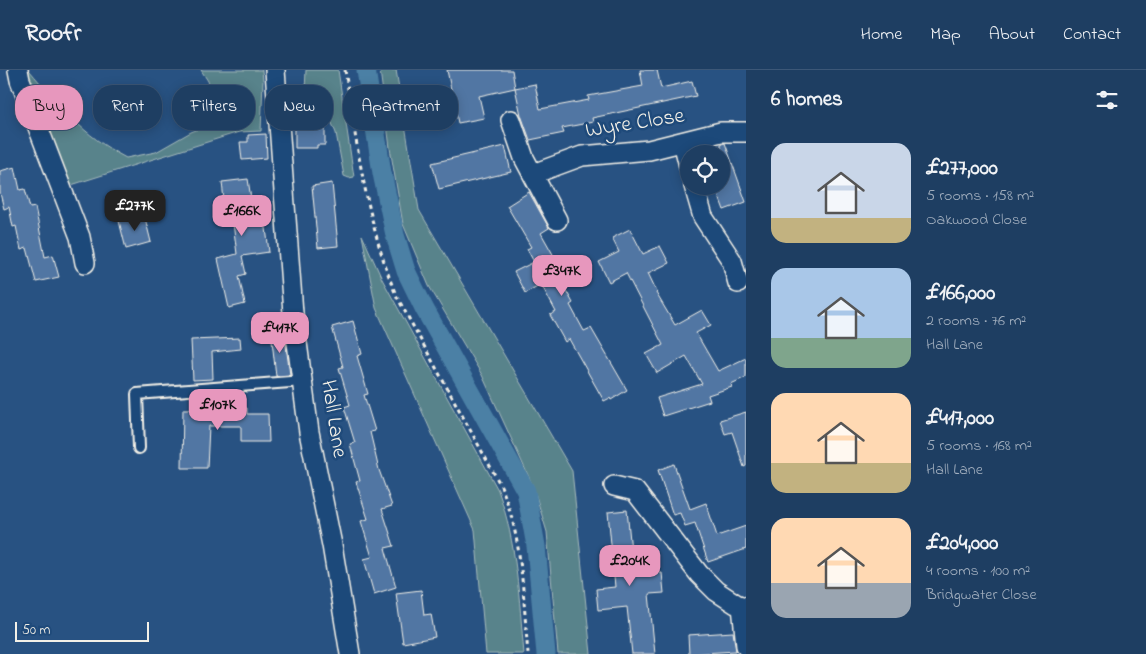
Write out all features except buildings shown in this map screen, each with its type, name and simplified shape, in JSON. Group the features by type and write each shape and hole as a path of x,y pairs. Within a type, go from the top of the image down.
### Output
{"street":[{"path":"18,70 24,90 87,234 85,263"},
{"name":"Hall Lane","path":"275,70 294,313 309,432 332,546 350,654"},
{"path":"511,120 524,158 557,220"},
{"name":"Wyre Close","path":"533,174 582,156 648,150 721,132 746,132"},
{"path":"697,195 703,217 732,261 738,283"},
{"path":"614,486 635,491 699,574 716,592 744,607 746,646"}],"lane":[{"path":"140,448 137,394 303,381"}],"path":[{"path":"345,70 360,165 373,230 384,265 396,295 500,486 509,507 520,563 528,654"}],"green space":[{"path":"25,70 29,70 42,85 31,85"},
{"path":"201,70 262,70 261,131 239,132 68,186 47,130 83,129 126,158 156,152 196,130 255,130 255,85 209,85"},
{"path":"306,70 338,70 343,103 343,130 347,130 354,177 344,176 333,126 333,85 305,85"},
{"path":"380,70 396,70 398,85 382,85"},
{"path":"388,130 406,130 419,210 572,471 591,654 558,654 547,532 533,486 482,375 429,286 403,224"},
{"path":"362,235 382,279 498,490 513,551 519,592 524,654 486,654 475,530 376,308"}],"waterway":[{"path":"366,70 382,173 395,235 406,271 424,308 526,491 536,546 546,654"}]}
